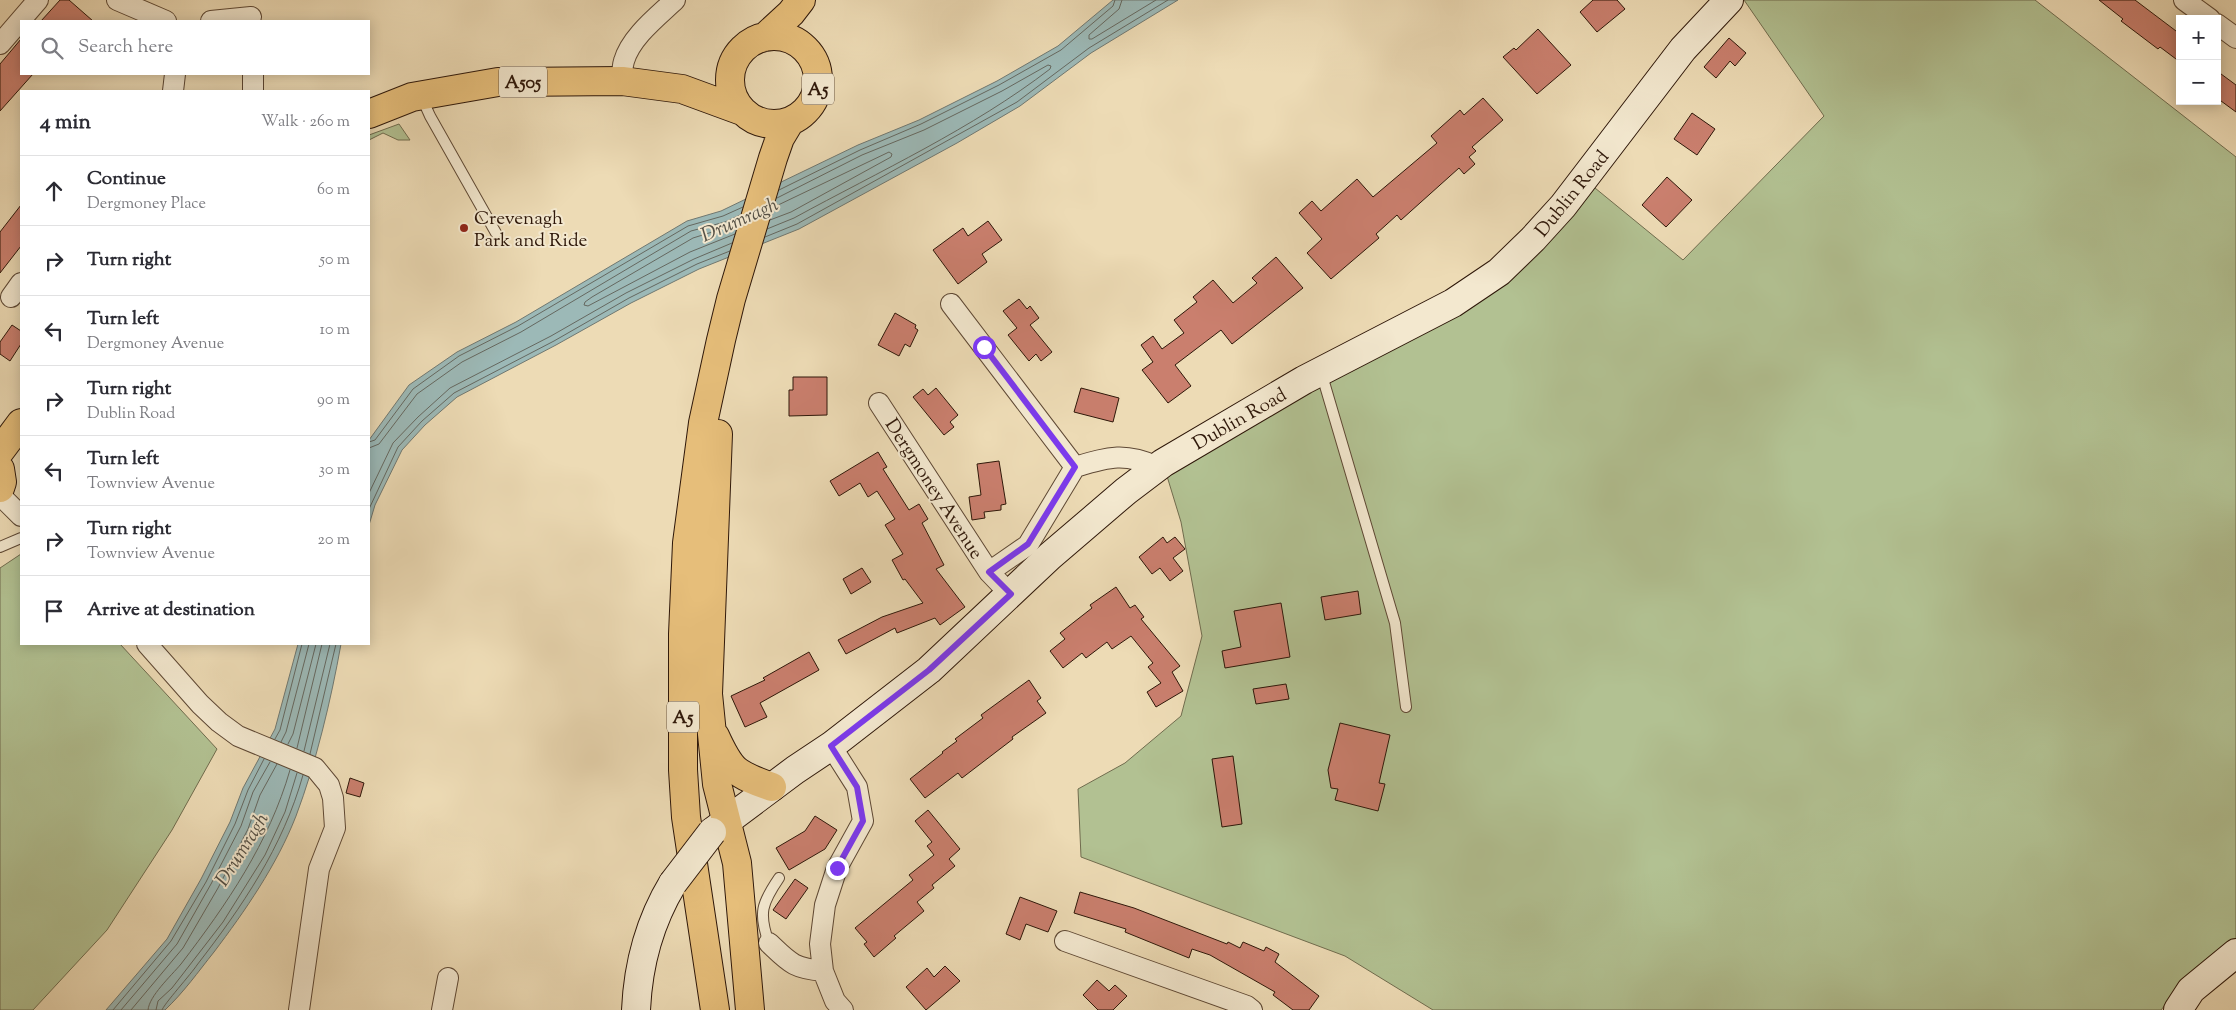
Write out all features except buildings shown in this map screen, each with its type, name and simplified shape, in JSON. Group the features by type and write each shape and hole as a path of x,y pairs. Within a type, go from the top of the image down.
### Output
{"highway":[{"name":"A5","path":"733,65 737,56 746,46 765,37 802,0"},
{"name":"A5","path":"802,0 800,30 804,47"},
{"name":"A5","path":"765,37 784,37 804,47 811,55 818,71 818,91 812,104 803,115 765,119"},
{"path":"682,89 733,65"},
{"path":"733,65 730,85 735,102 765,119"},
{"name":"A505","path":"370,114 412,97 498,82 622,81 682,89 765,119"},
{"name":"A5","path":"715,1010 686,817 683,770 683,634 687,543 701,441 731,300 780,138 765,119"},
{"path":"722,340 708,694 719,827 737,863 750,1010"},
{"path":"0,451 20,424"},
{"path":"0,469 2,482 0,488"},
{"path":"710,725 727,762 742,775 772,787"}],"street":[{"path":"21,20 38,0"},
{"path":"117,0 164,20"},
{"path":"622,81 623,62 628,50 651,23 675,0"},
{"name":"Dublin Road","path":"636,1010 639,980 649,929 672,883 719,827 831,746 929,670 1050,556 1126,491 1158,467 1250,411 1453,303 1499,272 1534,239 1563,206 1683,49 1728,0"},
{"path":"2184,0 2205,15"},
{"path":"216,20 250,13"},
{"path":"0,44 20,21"},
{"path":"2221,27 2236,38"},
{"path":"173,90 175,75"},
{"path":"253,75 253,90"},
{"path":"951,304 1075,467"},
{"name":"Dergmoney Avenue","path":"879,403 989,572 1011,594"},
{"path":"989,572 1028,544 1075,467 1119,456 1139,458 1158,467"},
{"path":"0,495 20,515"},
{"path":"147,645 200,704 238,736 314,768 329,785 333,798 335,828 320,869 299,1010"},
{"path":"831,746 857,787 863,821 837,868 825,905 820,944 823,971 835,1000 843,1010"},
{"path":"1065,940 1248,1009"},
{"path":"769,943 790,963 802,969 823,971"},
{"path":"2178,1010 2191,990 2236,953"},
{"path":"442,1010 448,978"}],"lane":[{"path":"421,95 430,116 496,233"},
{"path":"1321,372 1396,623 1406,707"},
{"path":"0,547 20,538"},
{"path":"769,943 761,917 764,900 779,878"}],"green space":[{"path":"1744,0 2035,0 2236,157 2236,945 2187,978 2161,1010 1433,1010 1345,956 1081,857 1078,789 1125,763 1181,716 1202,636 1181,522 1163,463 1453,303 1584,179 1683,260 1824,116"},
{"path":"399,124 410,140 398,140 383,133 370,140 370,135"},
{"path":"20,555 20,645 121,645 217,749 172,830 107,930 33,1010 0,1010 0,568"}],"water":[{"name":"Drumragh","path":"1113,0 1178,0 1091,53 1020,106 957,143 799,229 699,269 631,303 457,397 425,425 402,450 375,505 370,522 370,439 409,385 457,352 516,322 687,221 721,211 858,145 919,120 997,81 1058,46"},
{"name":"Drumragh","path":"298,645 341,645 328,709 310,775 296,816 280,852 260,887 191,982 165,1010 106,1010 167,939 201,879 230,822 243,788 275,729"}],"place":[{"name":"Crevenagh Park and Ride","path":"464,228"}],"route":[{"path":"837,868 863,821 857,787 831,746 929,670 1011,594 989,572 1028,544 1075,467 984,347"}]}
